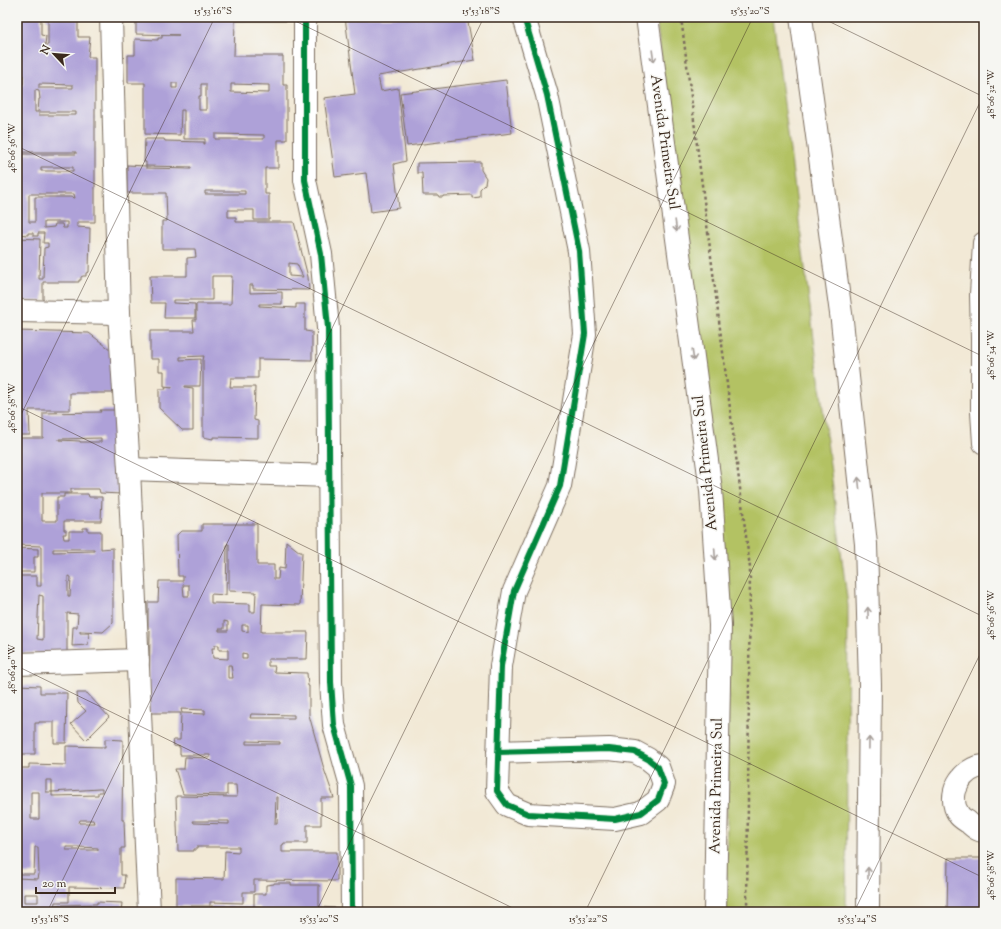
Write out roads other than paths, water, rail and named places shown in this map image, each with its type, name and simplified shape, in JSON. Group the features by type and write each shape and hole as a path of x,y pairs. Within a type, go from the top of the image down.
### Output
{"street":[{"path":"111,17 119,312 129,469 149,912"},
{"path":"305,17 305,180 321,254 328,328 331,682 334,725 351,786 352,912"},
{"path":"498,752 609,749 635,752 648,759 658,767 664,784 658,800 641,814 615,818 528,814 507,805 497,791 498,752 501,666 514,591 560,486 585,334 579,251 547,95 524,17"},
{"name":"Avenida Primeira Sul","path":"647,17 711,490 720,625 715,912"},
{"path":"801,17 842,321 866,544 870,685 868,912"},
{"path":"984,243 981,295 984,443"},
{"path":"17,311 119,312"},
{"path":"129,469 329,476"},
{"path":"17,664 138,660"},
{"path":"984,766 979,766 965,775 956,787 953,801 959,815 979,831 984,831"}]}
